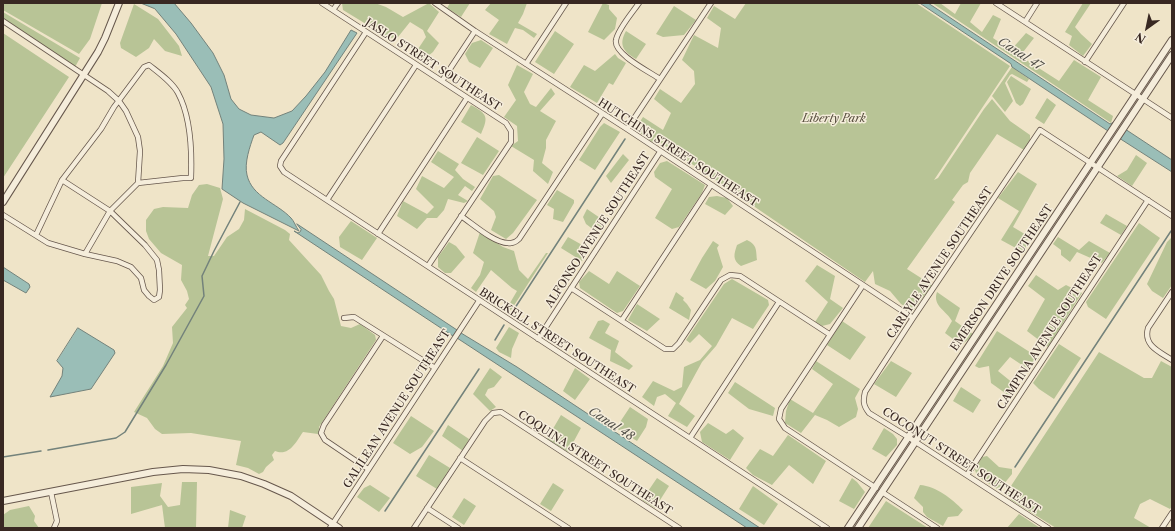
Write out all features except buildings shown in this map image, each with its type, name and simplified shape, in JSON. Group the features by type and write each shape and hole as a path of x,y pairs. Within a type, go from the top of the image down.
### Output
{"street":[{"path":"3,202 84,76 105,38 119,3"},
{"name":"JASLO STREET SOUTHEAST","path":"322,3 506,123 511,131 511,142 461,216"},
{"path":"333,10 338,3"},
{"name":"HUTCHINS STREET SOUTHEAST","path":"435,3 475,31 627,129 711,186 913,318"},
{"path":"526,64 566,3"},
{"path":"639,3 618,34 616,41 618,49 623,55 660,79"},
{"path":"627,129 711,3"},
{"path":"996,3 1172,118"},
{"path":"1025,22 1037,3"},
{"path":"1086,62 1124,3"},
{"path":"3,22 108,92 119,101 126,111 138,137 140,152 138,183"},
{"path":"442,81 475,31"},
{"name":"BRICKELL STREET SOUTHEAST","path":"366,32 281,161 280,166 284,172 827,528"},
{"name":"EMERSON DRIVE SOUTHEAST","path":"848,528 876,488 908,437 1172,40"},
{"name":"EMERSON DRIVE SOUTHEAST","path":"858,528 1172,55"},
{"path":"36,235 62,180 101,129 144,67 149,65 164,76 178,92 187,116 191,150 191,178 138,183 110,211 85,254"},
{"path":"327,200 416,65"},
{"path":"378,234 467,98"},
{"path":"428,266 461,216 497,240 509,244 519,239 602,114"},
{"name":"CARLYLE AVENUE SOUTHEAST","path":"865,408 863,401 865,392 1040,130 1090,163"},
{"name":"ALFONSO AVENUE SOUTHEAST","path":"538,339 660,152"},
{"path":"1090,163 1172,216"},
{"path":"3,215 48,243 85,254 117,261 131,267 141,278 144,290 149,296 154,300 159,297 160,284 157,260 145,245 110,211 62,180"},
{"path":"622,320 711,186"},
{"name":"CAMPINA AVENUE SOUTHEAST","path":"967,475 1148,200"},
{"path":"571,288 665,349 673,349 679,343 721,280 730,275 740,276 829,334"},
{"path":"863,284 781,408 780,419 785,428 876,488"},
{"path":"1172,292 1148,328 1146,338 1153,348 1172,360"},
{"name":"GALILEAN AVENUE SOUTHEAST","path":"331,526 479,301"},
{"path":"690,438 779,302"},
{"path":"344,318 354,317 435,368"},
{"path":"368,469 325,440 321,433 324,425 383,336"},
{"name":"COCONUT STREET SOUTHEAST","path":"865,408 869,413 915,441 1048,528"},
{"name":"COQUINA STREET SOUTHEAST","path":"460,458 485,421 493,413 501,412 679,528"},
{"path":"414,528 460,458 568,528"},
{"path":"3,501 153,472 183,469 209,470 241,476 264,484 291,496 331,526 340,528"},
{"path":"51,492 57,521 54,528"},
{"path":"882,492 937,528"},
{"path":"427,508 458,528"},
{"path":"1162,528 1172,513"}],"green space":[{"path":"3,3 102,3 90,39 79,54 3,10"},
{"path":"342,3 375,3 386,7 403,17 429,3 439,12 427,31 439,43 433,52 423,60 414,55 426,37 423,30 410,22 398,37 389,38 343,10"},
{"path":"450,3 470,3 461,17 447,8"},
{"path":"491,3 527,3 518,23 537,34 534,38 523,30 515,28 507,44 489,34 499,20 485,10"},
{"path":"603,3 609,5 609,9 617,18 615,29 604,40 588,32"},
{"name":"Liberty Park","path":"746,3 916,3 1010,66 934,180 938,178 992,99 1010,121 1030,135 1030,140 1024,150 997,134 970,173 968,182 963,185 952,200 955,202 907,269 932,285 913,311 901,304 890,291 875,284 873,271 865,282 661,143 652,142 635,129 643,117 663,130 671,113 654,99 660,89 681,103 695,84 694,71 682,60 694,35 718,48 721,28 707,18 714,6 735,19"},
{"path":"932,3 940,3 955,14 961,3 981,3 970,22 982,32 993,15 1001,19 993,38 1011,50 1026,33 1034,38 1020,56 1059,81 1074,60 1101,77 1088,100 1113,116 1111,123"},
{"path":"1083,3 1091,3 1075,27 1092,44 1083,56 1069,45 1072,36 1065,32"},
{"path":"134,4 158,19 179,46 182,56 165,51 154,39 149,48 136,57 121,48 120,43"},
{"path":"674,6 696,20 684,35 663,37 656,34"},
{"path":"3,12 80,58 75,67 3,18"},
{"path":"555,31 574,44 554,74 535,62"},
{"path":"626,31 646,44 636,59 625,51 622,44"},
{"path":"3,33 69,77 3,178"},
{"path":"481,40 493,48 480,68 469,62 465,54 472,43"},
{"path":"615,54 626,63 613,85 609,83 597,103 570,87 584,65 595,71"},
{"path":"517,65 533,74 524,92 530,104 536,107 551,88 555,94 540,111 556,121 546,140 546,148 542,163 553,172 548,184 533,171 534,160 511,146 518,141 517,126 504,117 516,100 508,85"},
{"path":"1012,67 1029,79 1027,82 1012,74 1010,75 1005,83 1013,101 1005,112 992,96"},
{"path":"1011,76 1031,89 1023,104 1020,106 1016,103 1007,82"},
{"path":"1047,98 1056,105 1044,124 1035,118"},
{"path":"471,105 485,116 486,119 481,134 461,122"},
{"path":"604,123 620,132 595,170 579,160"},
{"path":"477,137 499,151 483,175 461,163"},
{"path":"438,151 459,164 455,170 463,179 475,187 472,191 465,186 458,195 468,201 464,203 448,199 444,210 437,218 427,218 417,229 397,216 403,201 427,214 434,207 416,189 422,176 444,188 454,177 431,162"},
{"path":"623,154 629,160 611,183 606,176"},
{"path":"1136,155 1147,163 1132,186 1117,176 1127,170"},
{"path":"667,161 705,185 702,193 679,227 672,229 655,218 672,189 655,177 654,172 660,163"},
{"path":"1018,172 1037,184 1013,227 1028,236 1025,253 1001,240 1019,211 998,198"},
{"path":"499,175 537,200 513,233 506,239 491,230 496,217 494,211 480,199 493,176"},
{"path":"207,184 220,188 223,199 208,256 214,256 227,237 239,229 244,220 245,209 290,234 289,240 321,275 334,299 341,326 351,328 360,324 375,335 376,340 319,427 320,430 318,434 303,432 292,448 284,452 275,451 272,455 274,460 263,472 259,474 248,468 236,465 241,441 191,433 162,434 155,429 147,418 134,412 163,366 173,343 172,327 187,308 185,305 189,299 187,291 181,280 182,265 161,253 149,239 146,231 146,220 154,209 163,207 188,208 192,195 199,185"},
{"path":"557,190 574,200 574,203 563,222 553,219 554,209 547,205"},
{"path":"717,196 727,198 733,206 725,215 705,204 709,197"},
{"path":"587,209 606,222 598,233 586,224 583,217"},
{"path":"1106,214 1127,226 1121,235 1100,223"},
{"path":"351,221 377,238 362,260 340,247 339,237"},
{"path":"1139,223 1160,238 1106,319 1088,307 1086,302"},
{"path":"480,232 503,247 514,251 519,270 528,279 546,253 548,253 511,310 507,308 517,291 491,270 476,292 471,288 480,275 484,262 473,253"},
{"path":"568,237 584,246 589,251 582,261 561,248"},
{"path":"1058,237 1079,250 1089,241 1110,253 1102,263 1077,252 1070,262 1061,255 1061,250 1053,244"},
{"path":"1172,237 1172,285 1163,298 1152,291 1147,284 1167,242"},
{"path":"747,240 753,244 755,248 757,260 741,266 734,257 735,251 737,245"},
{"path":"713,241 719,245 717,248 723,267 715,281 706,289 690,280"},
{"path":"449,242 456,246 465,257 451,273 445,273 438,267 438,257"},
{"path":"817,265 835,276 830,299 843,308 830,324 822,326 815,322 828,302 805,281"},
{"path":"589,271 609,284 617,271 640,286 623,311 617,313 580,288 579,282"},
{"path":"1036,275 1058,290 1066,285 1082,293 1048,347 1027,331 1045,299 1028,286"},
{"path":"732,279 768,300 769,305 753,329 732,318 716,346 702,362 679,404 695,416 687,427 668,416 676,403 665,394 657,397 654,406 642,397 653,381 674,391 682,387 684,367 700,360 712,346 699,334 690,343 686,340 724,284"},
{"path":"676,292 684,298 683,300 691,310 689,320 669,308"},
{"path":"937,292 960,308 955,321 973,334 961,345 945,333 952,321 938,305 936,297"},
{"path":"637,304 660,319 647,331 628,320"},
{"path":"603,320 610,324 605,333 619,341 615,352 633,366 629,370 610,361 611,350 589,338 598,321"},
{"path":"842,321 866,337 850,360 827,345"},
{"path":"509,327 519,333 512,349 511,358 499,352 496,348"},
{"path":"997,331 1039,358 1028,369 1010,357 998,371 1019,388 1012,398 991,383 989,366 979,368 975,366"},
{"path":"1059,344 1081,358 1054,399 1033,383"},
{"path":"1099,352 1144,378 1152,378 1161,361 1172,367 1172,506 1170,509 1150,499 1140,504 1134,518 1151,528 1056,528 1011,500 1007,492"},
{"path":"816,361 860,389 855,398 858,409 856,417 839,427 815,415 801,433 785,423 786,411 790,399 813,413 833,384 812,369"},
{"path":"891,361 912,373 896,397 874,384"},
{"path":"490,368 502,377 494,387 488,389 485,395 496,407 490,411 473,394"},
{"path":"575,368 590,379 575,400 563,391"},
{"path":"735,382 775,408 773,416 749,409 728,393"},
{"path":"961,387 981,400 973,413 953,401"},
{"path":"630,407 648,419 646,427 637,441 616,428"},
{"path":"561,415 581,428 568,452 547,439"},
{"path":"411,416 434,431 422,447 410,454 393,443"},
{"path":"708,423 726,434 733,429 744,438 730,460 702,442 700,432"},
{"path":"448,425 469,439 463,451 442,436"},
{"path":"884,428 893,434 897,439 897,445 886,457 872,449"},
{"path":"788,435 826,461 813,484 789,465 772,485 753,475 746,468 760,449 773,456"},
{"path":"429,455 450,468 437,489 416,476"},
{"path":"987,456 999,467 1012,469 1012,474 999,490 977,476 975,470 982,457"},
{"path":"657,478 669,486 655,508 642,500"},
{"path":"852,478 865,492 854,509 839,501"},
{"path":"182,482 197,482 196,528 165,528 162,505 131,514 131,487 162,483 160,496 168,507 180,505"},
{"path":"553,483 564,490 551,511 540,504"},
{"path":"370,485 390,498 379,512 357,497 364,488"},
{"path":"920,485 938,490 963,510 958,516 948,517 943,526 927,517 923,512 923,507 914,498"},
{"path":"753,486 778,504 764,525 739,509"},
{"path":"464,498 476,506 464,525 452,517"},
{"path":"886,501 928,528 868,528"},
{"path":"29,506 35,516 34,521 39,528 3,528 3,515 10,510"},
{"path":"230,510 246,516 242,528 228,528"},
{"path":"1019,514 1040,528 1007,528"}],"water":[{"path":"141,3 174,3 213,53 224,75 231,99 239,109 251,115 274,118 292,111 325,72 351,30 357,33 283,143 280,145 261,132 254,135 249,149 246,170 250,183 259,194 291,218 299,231 243,203 222,189 224,159 223,124 211,87 176,34 155,9"},
{"path":"920,3 928,3 1110,124 1114,122 1108,131"},
{"path":"1125,129 1172,160 1172,172 1119,138"},
{"path":"297,224 457,330 453,336 294,231 298,233 301,230"},
{"path":"3,267 29,284 30,287 26,293 3,280"},
{"path":"78,328 114,350 115,353 91,389 50,397 62,376 63,368 57,361"},
{"path":"461,333 517,367 760,528 747,528 457,338"}],"waterway":[{"path":"511,314 625,139"},
{"path":"48,450 116,438 125,432 166,365 204,296 202,276 240,202"},
{"path":"1015,467 1171,231"},
{"path":"495,340 504,325"},
{"path":"385,511 479,369"},
{"path":"3,457 41,451"}],"water label":[{"name":"Canal 47","path":"1020,54"},
{"name":"Canal 48","path":"611,424"}]}
